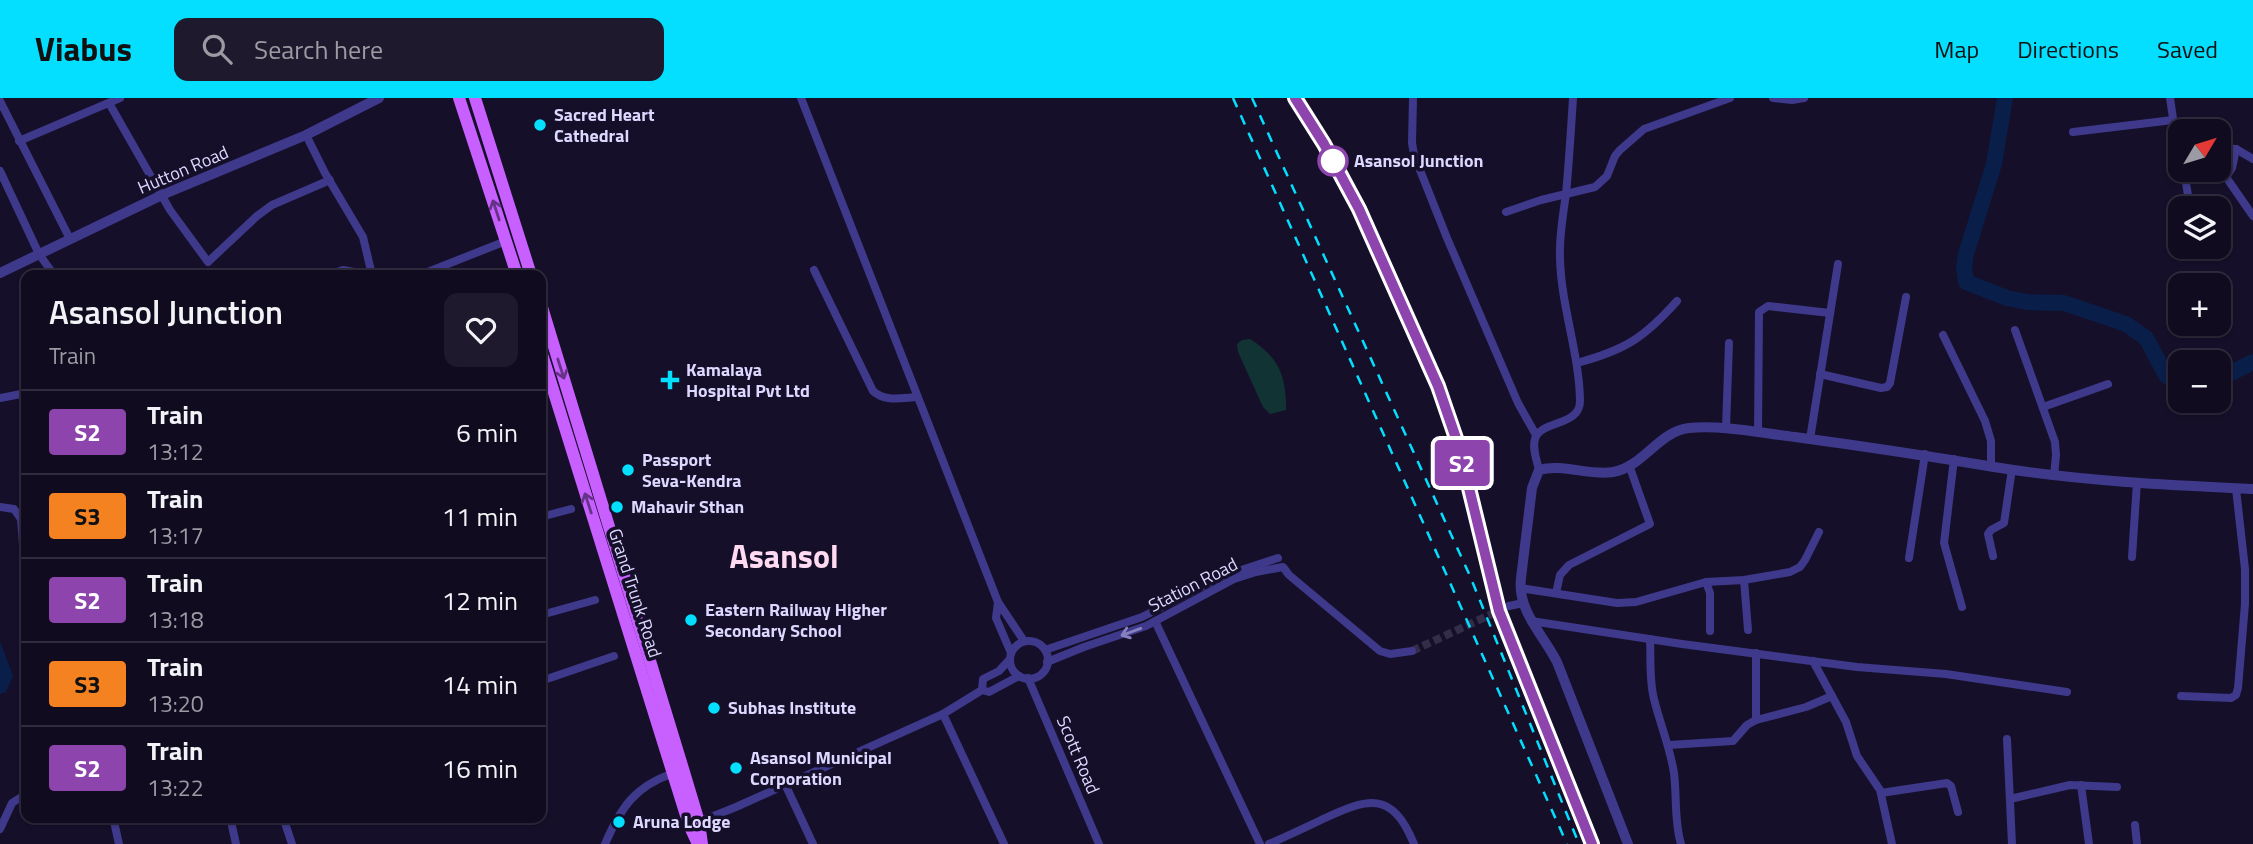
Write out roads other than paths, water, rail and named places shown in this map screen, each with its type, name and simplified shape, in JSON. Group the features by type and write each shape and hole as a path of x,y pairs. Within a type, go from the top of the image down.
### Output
{"main road":[{"path":"460,98 515,270"},
{"path":"475,98 529,270"},
{"path":"546,321 694,824"},
{"name":"Grand Trunk Road","path":"546,367 674,773 700,844"}],"street":[{"path":"19,141 120,98"},
{"name":"Hutton Road","path":"0,273 162,195 306,135 379,98"},
{"path":"801,98 998,602 1024,641"},
{"path":"1413,98 1412,143 1415,155 1518,403 1536,435"},
{"path":"1573,98 1560,258 1581,404 1571,418 1536,435 1534,443 1539,470 1532,488 1520,588 1531,621 1557,662 1628,844"},
{"path":"1773,98 1804,98"},
{"path":"2170,98 2173,119"},
{"path":"1506,212 1595,187 1602,182 1620,150 1644,129 1726,99"},
{"path":"0,101 70,239"},
{"path":"109,103 184,231 208,262 272,205 330,180"},
{"path":"2073,132 2168,121"},
{"path":"306,135 363,237 371,270"},
{"path":"2231,149 2253,159"},
{"path":"2236,149 2227,177 2253,216"},
{"path":"0,170 39,254 50,270"},
{"path":"433,270 506,241"},
{"path":"1810,439 1838,264"},
{"path":"814,270 873,391 887,399 917,397"},
{"path":"1821,374 1881,388 1888,387 1906,297"},
{"path":"1577,363 1609,354 1647,332 1677,301"},
{"path":"1758,432 1759,312 1768,306 1830,313"},
{"path":"2015,330 2056,448 2054,476"},
{"path":"1942,335 1989,433 1992,466"},
{"path":"1726,428 1730,343"},
{"path":"2043,407 2108,384"},
{"path":"0,398 21,394"},
{"path":"1539,470 1548,468 1590,473 1612,472 1629,465 1672,433 1692,428 1726,428 1925,454 2054,476 2253,489"},
{"path":"1909,558 1925,454"},
{"path":"1954,459 1944,543 1962,607"},
{"path":"1556,593 1560,575 1569,565 1650,524 1629,465"},
{"path":"1993,556 1988,534 2004,523 2012,470"},
{"path":"2132,557 2137,482"},
{"path":"2181,696 2231,698 2236,695 2238,688 2245,569 2235,489"},
{"path":"0,507 14,509 21,519"},
{"path":"546,516 571,509"},
{"path":"1520,588 1627,603 1706,582 1744,580 1790,572 1805,561 1819,532"},
{"name":"Station Road","path":"1045,650 1142,617 1223,576 1278,558"},
{"name":"Station Road","path":"1047,662 1132,632 1234,579 1283,567 1289,575 1380,651 1412,651"},
{"path":"1744,580 1748,630"},
{"path":"1706,582 1710,593 1710,631"},
{"path":"546,614 595,600"},
{"path":"998,602 996,618 1014,671 1023,677"},
{"path":"1509,606 1523,603"},
{"path":"1155,621 1260,844"},
{"path":"1531,621 1857,667 1946,674 2067,692"},
{"path":"1650,639 1651,682 1669,745 1681,844"},
{"path":"694,824 943,714 982,690 989,692 1023,677 1037,677 1047,662 1045,650 1036,642 1024,641 1014,648 999,671 983,679 982,690"},
{"path":"1756,653 1756,720"},
{"path":"546,679 614,656"},
{"path":"1813,661 1846,722 1857,756 1877,783 1892,844"},
{"name":"Scott Road","path":"1023,677 1099,844"},
{"path":"1669,745 1733,741 1747,725 1756,720 1806,708 1832,696"},
{"path":"943,714 1004,844"},
{"path":"2007,739 2012,844"},
{"path":"605,844 623,809 634,795 656,779 674,773"},
{"path":"1881,793 1947,783 1951,786 1958,812"},
{"path":"785,784 813,844"},
{"path":"2010,799 2070,785 2118,787"},
{"path":"2081,785 2089,844"},
{"path":"0,829 3,814 21,797"},
{"path":"1269,844 1353,805 1373,803 1391,810 1401,818 1414,844"},
{"path":"114,823 119,844"},
{"path":"231,823 236,844"},
{"path":"285,823 292,844"},
{"path":"2135,825 2137,844"},
{"path":"1289,836 1295,844"}],"water":[{"path":"0,641 13,676 6,692 0,694"}],"waterway":[{"path":"2005,98 1994,164 1966,254 1966,282 2007,298 2027,302 2064,303 2126,324 2146,338 2168,377"},
{"path":"2231,373 2253,362"}],"tunnel":[{"path":"1412,651 1509,606"}],"railway":[{"path":"1233,98 1567,844"},
{"path":"1252,98 1470,576 1579,844"},
{"path":"1295,98 1324,144 1359,209 1438,386 1459,447 1499,611 1592,844"}],"train":[{"name":"S2","path":"1295,98 1324,144 1359,209 1438,386 1459,447 1499,611 1592,844"}],"place":[{"name":"Sacred Heart Cathedral","path":"540,125"},
{"name":"Asansol Junction","path":"1333,161"},
{"name":"Kamalaya Hospital Pvt Ltd","path":"670,380"},
{"name":"Passport Seva-Kendra","path":"628,470"},
{"name":"Mahavir Sthan","path":"617,507"},
{"name":"Eastern Railway Higher Secondary School","path":"691,620"},
{"name":"Subhas Institute","path":"714,708"},
{"name":"Asansol Municipal Corporation","path":"736,768"},
{"name":"Aruna Lodge","path":"619,822"}],"district":[{"name":"Asansol","path":"784,557"}]}
